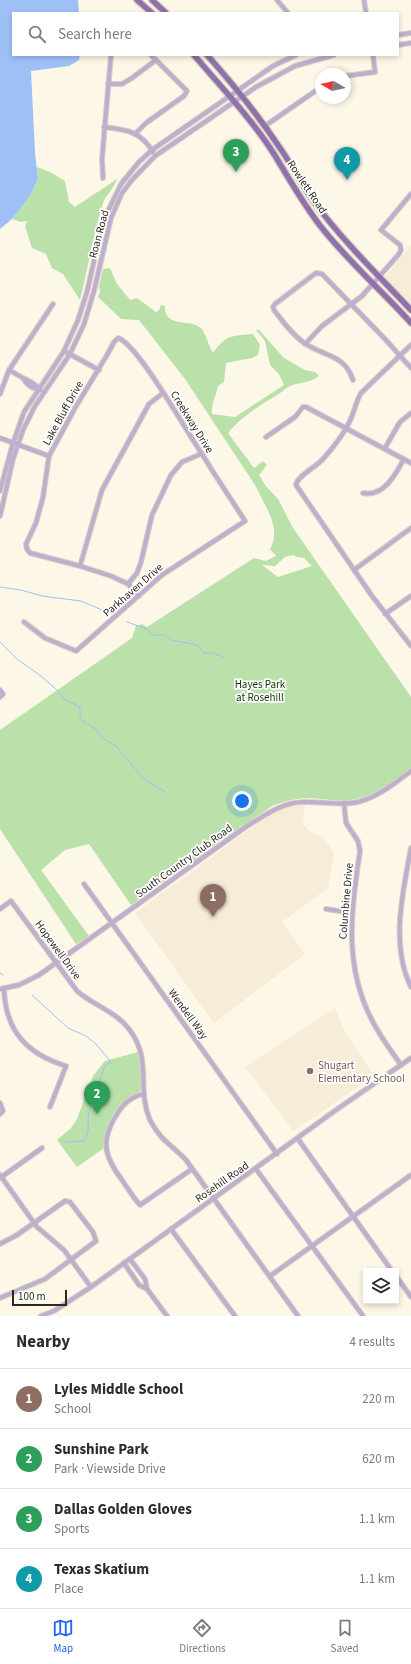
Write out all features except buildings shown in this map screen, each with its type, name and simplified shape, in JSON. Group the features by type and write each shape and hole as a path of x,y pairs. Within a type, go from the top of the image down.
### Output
{"main road":[{"path":"137,0 151,12"},
{"path":"152,0 165,12"},
{"name":"Rowlett Road","path":"195,56 230,96 274,154 296,192 321,226 373,285 411,323"},
{"name":"Rowlett Road","path":"208,56 238,90 265,126 281,149 302,185 328,220 349,246 411,310"},
{"path":"258,134 265,126"},
{"path":"321,226 328,220"}],"street":[{"path":"277,0 287,12"},
{"path":"364,0 366,12"},
{"path":"399,35 411,33"},
{"path":"399,45 411,43"},
{"path":"104,178 102,159 111,56"},
{"path":"136,133 146,123 184,96 187,91 152,56"},
{"name":"Roan Road","path":"0,491 24,412 64,351 78,320 87,292 101,233 108,211 121,184 139,162 152,150 273,66 294,56"},
{"name":"Roan Road","path":"0,516 15,444 28,418 70,354 84,324 90,306 106,234 122,193 155,156 256,87 312,57 323,56"},
{"path":"351,75 375,72 373,56"},
{"path":"108,84 122,84 156,60"},
{"path":"265,126 315,91"},
{"path":"104,127 136,133 145,141 155,156"},
{"path":"305,344 322,326 352,305 373,285 399,254 401,250 400,244 381,230 411,194"},
{"path":"101,233 106,234"},
{"path":"353,380 349,370 340,360 305,344 282,321 273,307 316,273 322,274 411,368"},
{"path":"0,394 9,370 53,304"},
{"name":"Lake Bluff Drive","path":"80,566 30,553 26,544 36,523 43,496 49,456 74,408 99,370 114,342 118,338"},
{"name":"Creekway Drive","path":"118,338 123,339 132,349 163,393 245,521"},
{"path":"411,345 361,392 352,417 334,445 316,466 296,481 296,486 354,570 385,614 411,646"},
{"path":"64,351 99,370"},
{"path":"9,370 34,383 44,393"},
{"path":"139,596 128,584 105,574 80,566 102,490 149,404 163,393"},
{"path":"266,437 295,417 303,407 316,411 411,463"},
{"path":"385,448 400,422 411,413"},
{"path":"0,438 49,456"},
{"path":"128,584 139,567 152,515 172,475 182,462 201,454"},
{"path":"363,493 370,495 378,492 394,476 404,459"},
{"name":"Parkhaven Drive","path":"24,622 45,638 76,651 162,575 245,521"},
{"path":"354,570 411,528"},
{"path":"385,614 411,596"},
{"path":"0,690 2,696"},
{"name":"South Country Club Road","path":"2,988 29,981 112,922 135,908 247,826 275,809 301,802 358,802 383,791 411,771"},
{"name":"Columbine Drive","path":"344,803 346,823 358,841 360,851 352,913 352,954 355,974 362,997 374,1024 401,1066"},
{"path":"411,848 401,920 400,949 407,979 411,987"},
{"name":"Wendell Way","path":"84,884 277,1154"},
{"name":"Hopewell Drive","path":"0,909 11,901 77,992 90,1002 116,1016 130,1030 137,1043 143,1060 144,1094 150,1118 156,1131 166,1143 182,1155 298,1316"},
{"path":"326,909 352,913"},
{"path":"2,988 6,1011 18,1037 29,1048 42,1057 66,1066 50,1108"},
{"name":"Rosehill Road","path":"41,1316 63,1306 91,1287 298,1139 336,1110 411,1058"},
{"path":"144,1094 132,1099 121,1108 108,1130 106,1145 107,1156 111,1165 140,1205 192,1169"},
{"path":"0,1103 2,1113"},
{"path":"298,1139 390,1268"},
{"path":"42,1148 1,1176 34,1223 43,1233 61,1246 72,1259 91,1287"},
{"path":"256,1169 363,1316"},
{"path":"270,1276 411,1175"},
{"path":"0,1244 17,1235 65,1201 70,1202 75,1208 93,1232 96,1241 45,1279 0,1298"},
{"path":"172,1228 235,1316"},
{"path":"130,1259 145,1279 147,1289"},
{"path":"124,1263 140,1284 147,1289 167,1316"},
{"path":"399,1280 411,1297"}],"shaded area":[{"path":"411,245 411,307 384,278"},
{"path":"305,804 303,818 304,825 310,832 322,837 334,852 328,888 282,922 305,954 214,1023 135,913 269,815 285,808"},
{"name":"Shugart Elementary School","path":"335,1008 343,1028 374,1076 293,1131 245,1067"}],"green space":[{"path":"37,167 50,172 65,181 69,202 75,207 117,179 103,203 96,227 80,300 63,274 52,268 46,254 32,248 25,226 27,221 21,222 12,219 30,196 38,179"},
{"name":"Hayes Park at Rosehill","path":"110,268 117,284 130,300 137,298 156,312 159,310 161,305 165,306 166,313 169,318 178,322 196,325 201,328 213,353 225,340 229,338 239,335 253,334 260,345 258,355 252,358 226,363 224,382 218,386 213,403 212,414 235,417 284,385 279,374 270,365 265,341 256,330 259,330 284,358 305,370 315,372 319,376 312,380 288,387 250,413 228,433 254,468 263,461 267,465 259,475 265,485 278,499 293,528 411,697 411,768 383,788 368,796 341,801 311,798 301,799 286,801 272,806 131,905 89,844 65,850 41,870 89,936 76,944 0,829 0,730 132,638 136,626 142,624 147,627 254,558 266,561 276,556 270,549 274,540 274,530 271,517 265,504 255,485 185,379 139,320 121,319 98,297 103,269","holes":["294,555 296,557 304,558 312,566 278,577 262,565 275,566 285,557"]},
{"path":"138,1052 142,1074 141,1090 128,1098 118,1108 110,1120 105,1134 104,1148 77,1167 57,1140 71,1128 77,1119 93,1076 105,1061"}],"water":[{"path":"0,0 78,0 79,12 12,12 12,56 80,56 79,60 69,66 31,71 35,153 38,179 30,196 12,219 0,229"}],"waterway":[{"path":"0,587 21,590 42,596 81,601 109,613"},
{"path":"127,622 147,629 153,635 165,635 171,640 197,645 204,653 213,653 225,658"},
{"path":"0,642 17,659 41,676 57,690 64,699 80,707 80,716 83,722 96,729 102,738 115,745 144,779 165,792"},
{"path":"32,995 68,1028 86,1036 96,1044 111,1062 104,1068 94,1095 88,1116 88,1131 86,1138 83,1141 66,1142"}],"place":[{"name":"Dallas Golden Gloves","path":"236,172"},
{"name":"Texas Skatium","path":"347,180"},
{"name":"Lyles Middle School","path":"213,917"},
{"name":"Shugart Elementary School","path":"310,1071"},
{"name":"Sunshine Park","path":"97,1114"}]}
